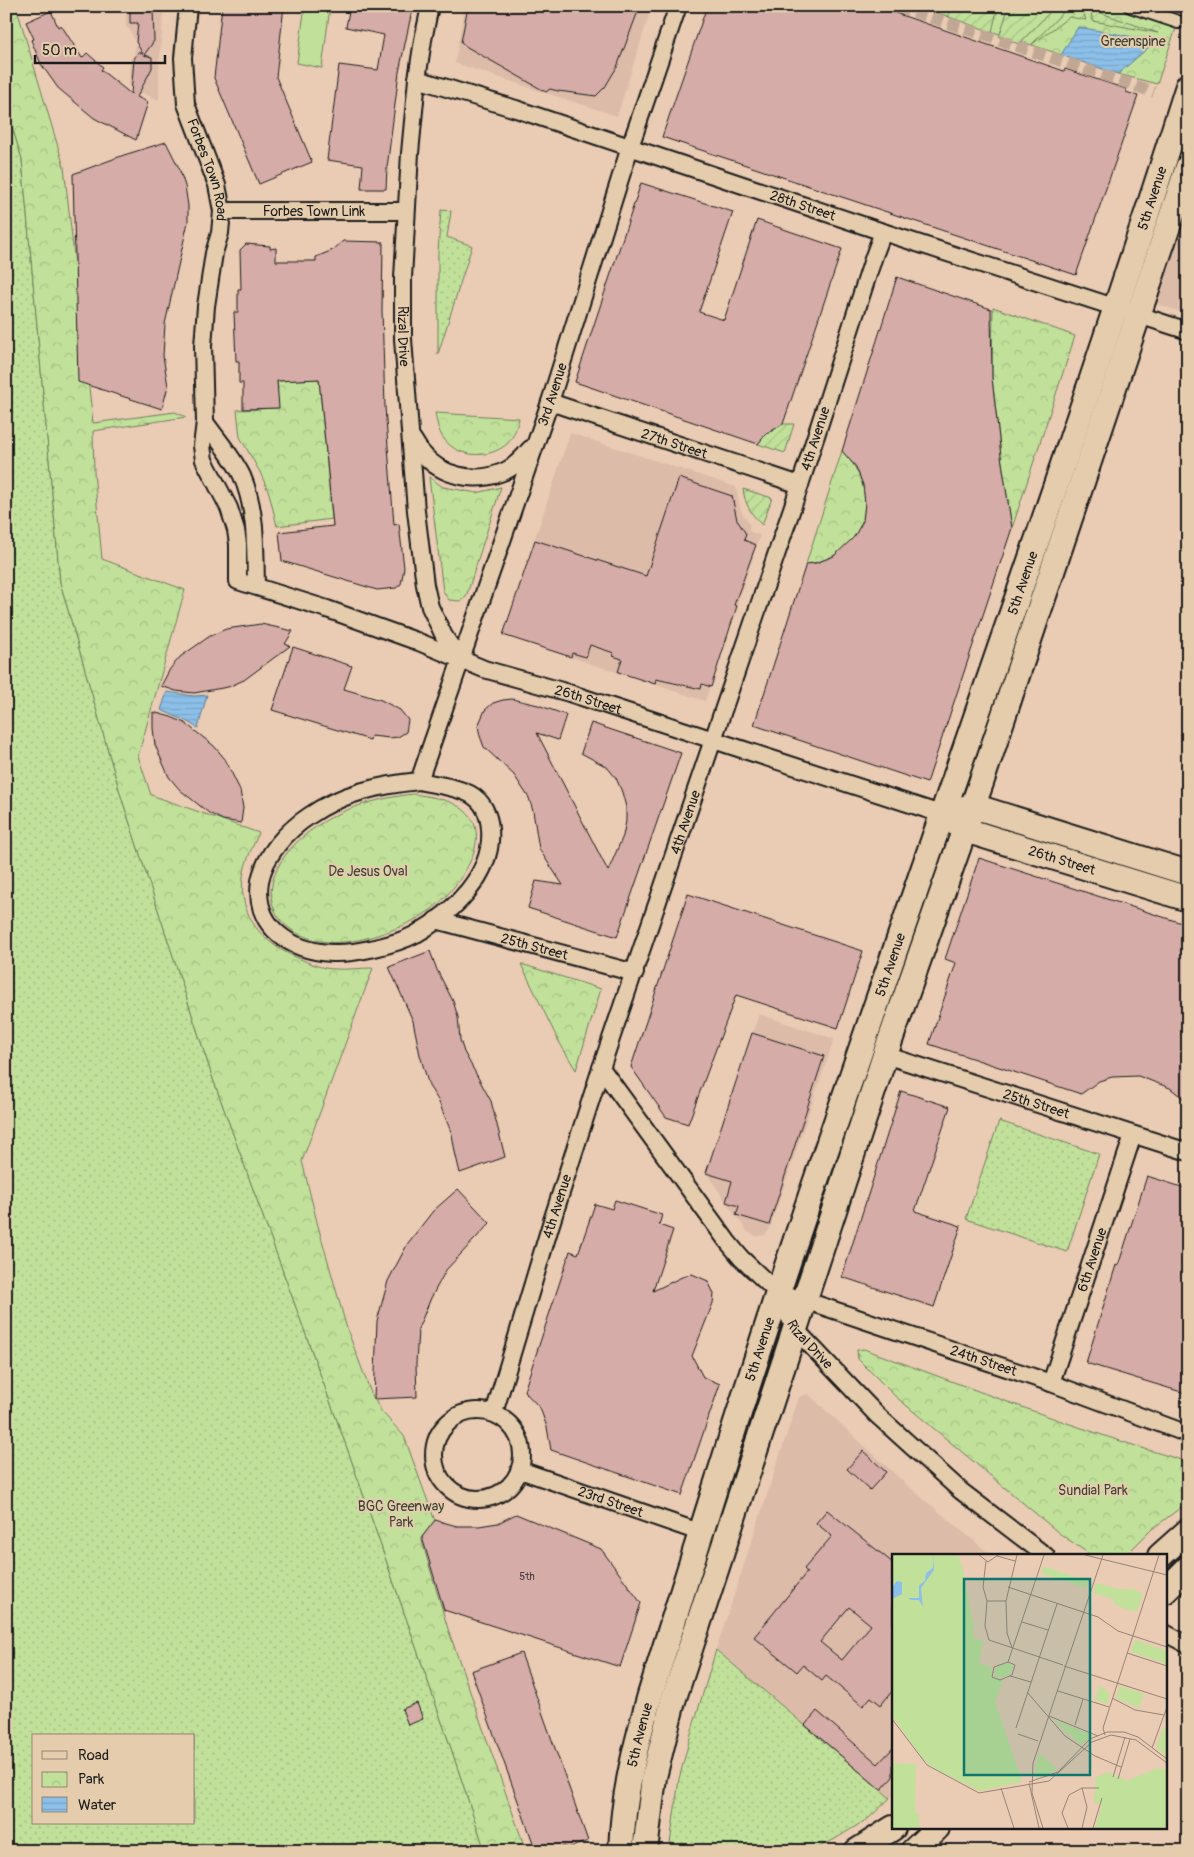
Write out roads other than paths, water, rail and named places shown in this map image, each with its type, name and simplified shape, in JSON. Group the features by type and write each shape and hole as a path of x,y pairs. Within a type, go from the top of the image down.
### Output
{"main road":[{"name":"5th Avenue","path":"645,1851 654,1778 673,1701 885,1055 973,806 1127,311 1188,86"},
{"name":"5th Avenue","path":"620,1851 624,1803 636,1747 778,1293 941,814 1023,582 1127,311 1188,167"},
{"path":"941,814 973,806"},
{"name":"26th Street","path":"973,806 1188,873"},
{"name":"26th Street","path":"941,814 965,830 1188,899"},
{"path":"1162,1554 1188,1531"},
{"path":"1166,1590 1188,1568"},
{"path":"857,1851 892,1829"},
{"path":"913,1851 935,1830"}],"street":[{"name":"Forbes Town Road","path":"188,6 183,58 186,104 215,178 222,211 220,233 214,253 206,306 203,346 205,422 202,446 204,460 229,508 236,530 238,581"},
{"name":"Rizal Drive","path":"430,6 417,79 406,211 403,339 416,511 425,585 430,607 444,636 460,660"},
{"name":"3rd Avenue","path":"419,781 550,402 630,147 678,6"},
{"path":"1130,6 1178,22"},
{"name":"28th Street","path":"417,79 630,147 1188,331"},
{"name":"Forbes Town Link","path":"222,211 406,211"},
{"name":"4th Avenue","path":"494,1413 550,1227 601,1068 800,485 883,232"},
{"name":"27th Street","path":"550,402 800,485"},
{"path":"205,422 241,474 248,492 252,507 254,530 256,586"},
{"path":"411,436 422,454 439,468 459,476 480,478 501,473 513,466 534,445"},
{"name":"26th Street","path":"238,581 364,622 484,669 569,693 941,814"},
{"path":"419,781 472,795 483,806 490,819 491,835 487,856 468,892 454,906 414,935 344,954 318,952 297,946 271,928 262,912 260,880 266,864 276,847 292,830 309,816 332,802 351,794 372,788 419,781"},
{"name":"25th Street","path":"436,920 635,973"},
{"name":"25th Street","path":"885,1055 1188,1152"},
{"name":"Rizal Drive","path":"601,1068 727,1241 741,1258 778,1293 795,1329 877,1415 921,1455 961,1491 1043,1554"},
{"name":"6th Avenue","path":"1052,1383 1133,1135"},
{"name":"24th Street","path":"778,1293 1052,1383 1188,1434"},
{"path":"479,1410 494,1413 506,1420 516,1430 521,1443 523,1457 520,1470 513,1484 502,1493 487,1499 472,1499 458,1495 446,1486 437,1474 433,1459 434,1444 440,1431 451,1420 464,1413 479,1410"},
{"name":"23rd Street","path":"520,1470 702,1533"},
{"path":"1166,1634 1188,1646"}],"water":[{"path":"1078,27 1156,41 1118,74 1061,55"},
{"path":"167,692 194,696 207,695 198,728 161,710"}],"tunnel":[{"path":"897,6 1154,92"}],"park label":[{"name":"Greenspine","path":"1133,41"},
{"name":"De Jesus Oval","path":"368,871"},
{"name":"Sundial Park","path":"1093,1490"},
{"name":"BGC Greenway Park","path":"401,1514"}]}
